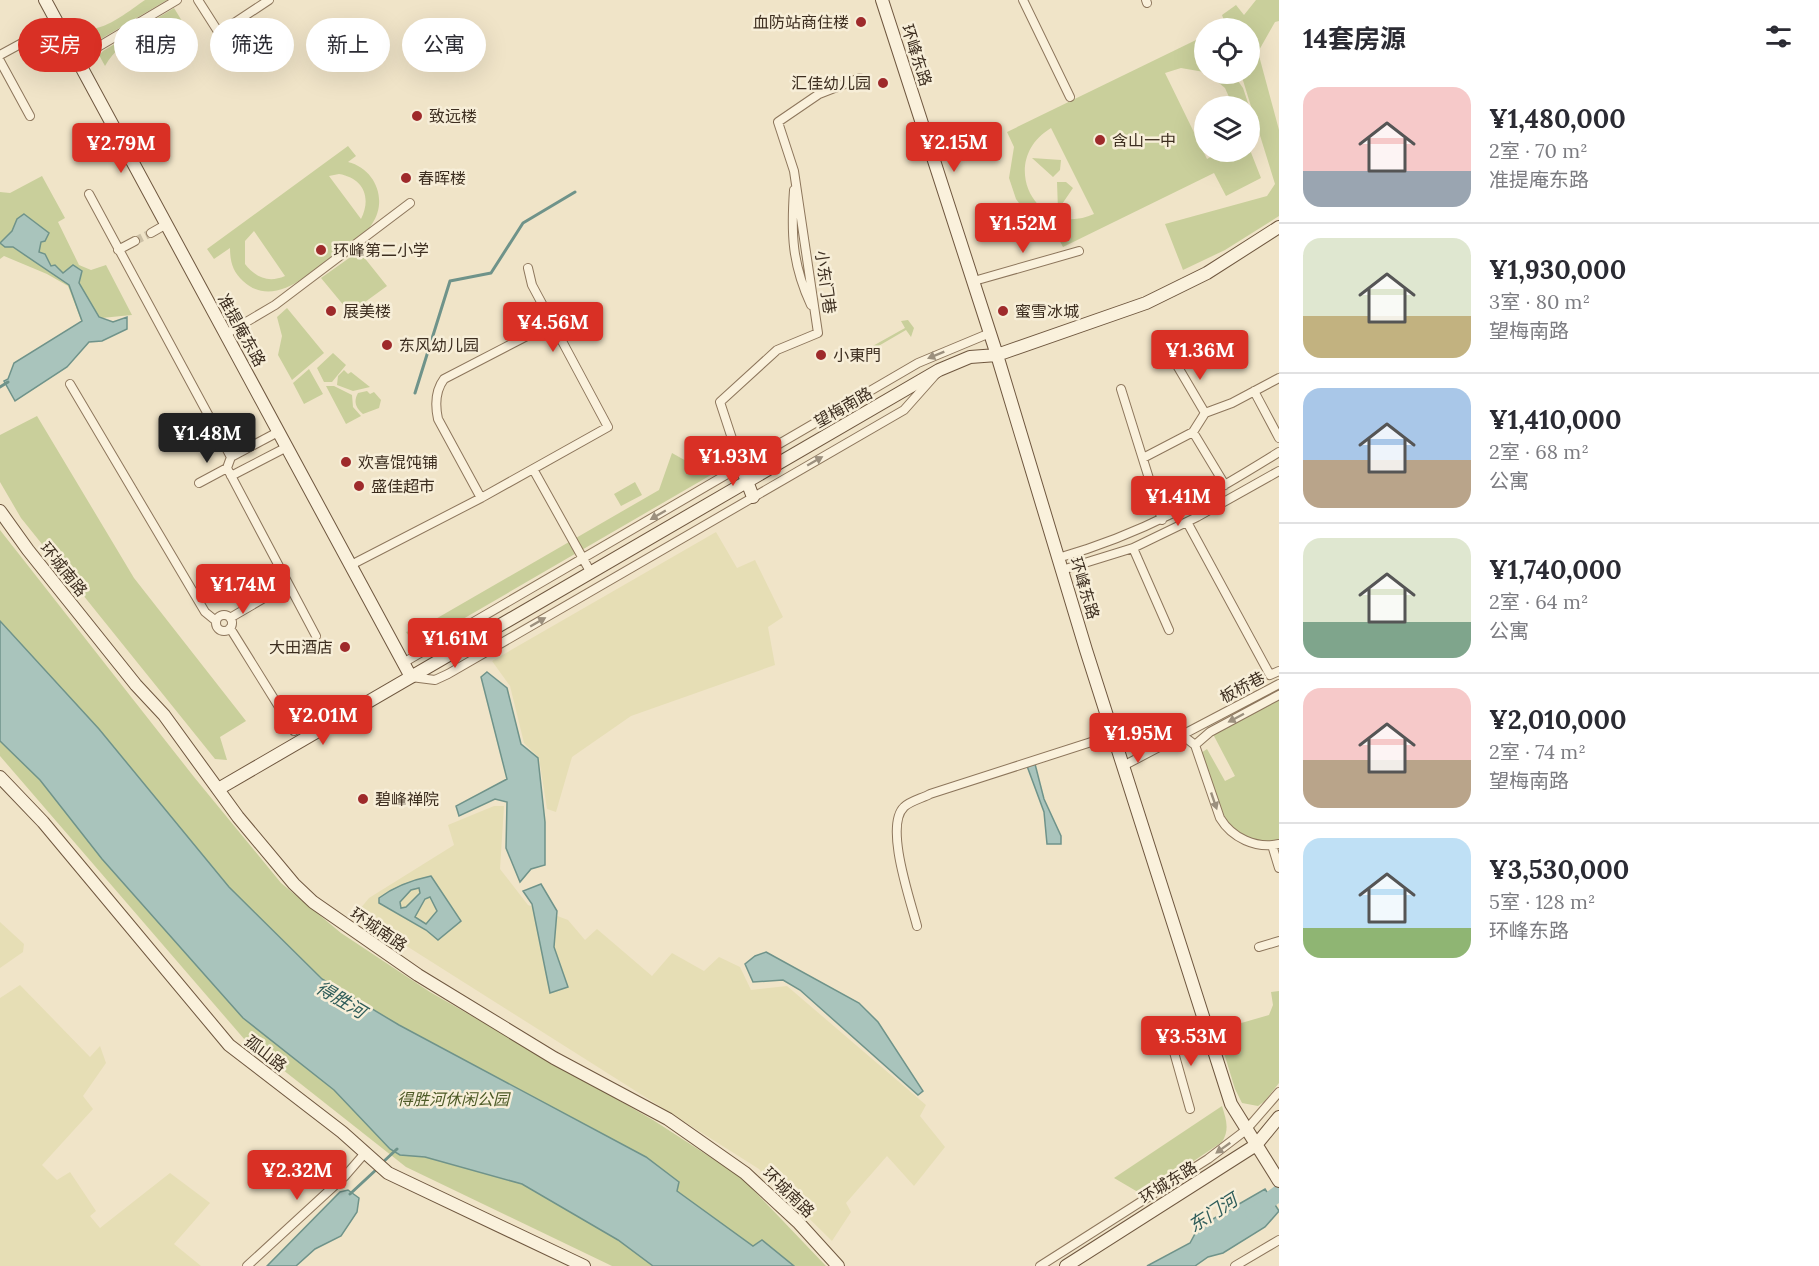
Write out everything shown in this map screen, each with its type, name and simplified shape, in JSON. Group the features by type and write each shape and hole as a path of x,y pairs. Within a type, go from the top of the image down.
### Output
{"main road":[{"name":"准提庵东路","path":"45,0 54,18"},
{"name":"环峰东路","path":"882,0 998,355 1113,735 1231,1104 1277,1178"},
{"name":"准提庵东路","path":"82,72 411,677"},
{"name":"望梅南路","path":"411,677 939,370 970,357 998,355 1168,293 1221,265 1279,227"},
{"path":"741,466 753,497"},
{"name":"环城南路","path":"0,511 28,550 136,685 164,715 220,788 238,817 272,859 313,902 346,928 427,981 554,1058 677,1126 745,1173 798,1222 838,1266"},
{"name":"望梅南路","path":"220,788 485,634"},
{"name":"孤山路","path":"0,777 43,822 229,1045 388,1173 584,1266"},
{"name":"环城东路","path":"1066,1266 1256,1145 1279,1116"}],"street":[{"path":"102,45 177,0"},
{"path":"198,0 219,33 269,0"},
{"path":"1023,0 1070,97"},
{"path":"0,56 18,46"},
{"path":"0,61 30,116"},
{"name":"小东门巷","path":"741,466 720,402 777,350 818,333 794,171 778,122 819,94 860,78"},
{"path":"794,171 791,240 801,283 815,312"},
{"path":"89,194 231,457 229,472 316,636"},
{"path":"226,333 275,305 410,203"},
{"path":"151,232 165,225"},
{"path":"118,250 135,241"},
{"path":"974,281 1079,251"},
{"path":"351,565 481,498 608,427 532,285 528,268"},
{"path":"481,498 438,419 436,409 440,385 444,379 552,323"},
{"path":"403,663 918,363 990,333"},
{"path":"1175,363 1205,413"},
{"path":"411,677 435,680 448,674 904,410 939,370"},
{"path":"1143,458 1193,432 1205,413 1279,378"},
{"path":"70,384 205,612 216,621 220,630 230,628"},
{"path":"1121,388 1162,520"},
{"path":"1254,391 1279,438"},
{"path":"231,457 279,432"},
{"path":"1193,432 1225,485"},
{"path":"199,483 287,447"},
{"path":"1060,564 1162,520 1279,452"},
{"path":"533,469 591,573"},
{"path":"1060,564 1133,548 1187,522 1279,471"},
{"path":"1187,522 1270,675 1279,671"},
{"path":"1133,548 1169,630"},
{"path":"230,618 288,584"},
{"path":"216,621 224,615 230,618"},
{"path":"230,618 230,628 294,731"},
{"name":"板桥巷","path":"1123,766 1279,684"},
{"path":"1195,745 1210,732 1279,695"},
{"path":"917,926 895,836 905,806 930,794 1113,735"},
{"path":"1182,735 1195,745 1223,823 1245,840 1276,844 1279,868"},
{"path":"1259,947 1279,941"},
{"path":"1190,1109 1168,1031 1205,1019"},
{"path":"1040,1266 1208,1159 1246,1130 1279,1092"},
{"path":"247,1266 345,1176 365,1153"},
{"path":"1235,1266 1279,1240"}],"shaded area":[{"path":"716,532 737,568 755,560 783,617 768,627 775,665 631,716 572,757 556,812 547,809 539,758 524,743 510,686 492,661"},
{"path":"494,806 504,806 500,869 528,905 568,920 585,940 597,929 652,976 672,953 704,971 719,957 740,967 751,990 787,986 926,1105 920,1116 945,1147 914,1186 887,1156 846,1203 851,1212 832,1241 759,1169 356,914 369,898 454,845 448,825"},
{"path":"0,922 24,944 23,952 0,968"},
{"path":"20,985 90,1057 100,1046 106,1063 83,1096 93,1109 42,1165 57,1180 70,1172 96,1211 90,1216 100,1228 170,1173 210,1203 174,1244 201,1266 0,1266 0,998"}],"green space":[{"path":"145,0 167,0 136,18 118,18"},
{"path":"1256,0 1279,0 1279,21 1275,22 1260,48 1260,18 1223,18 1222,15 1236,5 1244,15"},
{"path":"174,8 180,18 157,18"},
{"path":"114,20 114,31 102,38 102,26"},
{"path":"1194,41 1194,70 1181,68 1165,73 1194,132 1194,162 1255,162 1261,178 1226,196 1214,173 1063,247 1055,232 1029,217 1016,199 1009,178 1014,147 1007,132","holes":["1051,128 1094,214 1073,219 1055,216 1040,207 1030,193 1025,177 1026,159 1035,142"]},
{"path":"114,44 114,54 105,66 102,60 103,51"},
{"path":"1260,59 1279,130 1279,216 1225,250 1183,270 1165,224 1267,196 1275,184 1260,135 1260,96 1248,96 1244,84 1260,84"},
{"path":"1220,84 1240,84 1246,96 1229,96"},
{"path":"348,146 356,156 348,162 366,171 376,187 379,196 377,215 365,233 304,278 279,290 267,292 255,289 243,281 233,266 230,248 214,259 207,249","holes":["339,174 354,180 363,190 366,203 361,219 329,176","254,231 285,276 274,279 263,278 245,264 245,241"]},
{"path":"1032,158 1061,160 1060,170 1053,177"},
{"path":"42,176 65,218 58,222 79,265 91,270 106,265 132,315 81,320 68,286 47,274 4,256 0,259 0,192 10,193"},
{"path":"1057,182 1066,182 1073,188 1058,210"},
{"path":"359,251 387,286 350,313 321,278"},
{"path":"287,308 324,353 292,380 278,355 282,336 277,317"},
{"path":"908,320 914,328 911,337 906,330 863,355 867,362 860,362 855,358 854,351 858,346 862,352 905,328 901,321"},
{"path":"333,353 346,365 332,382 324,382 317,368"},
{"path":"309,369 323,394 304,404 293,383"},
{"path":"344,370 348,374 351,372 370,387 353,391 337,385 338,376"},
{"path":"326,386 334,386 352,395 353,407 361,416 346,424"},
{"path":"367,391 370,394 374,392 381,400 379,408 363,414 357,407 356,399 358,393"},
{"path":"37,416 134,578 246,721 220,737 227,760 215,759 21,518 0,482 0,435"},
{"path":"672,453 697,467 727,457 723,468 425,641 409,636 406,632 420,628 659,490"},
{"path":"635,482 642,495 621,506 614,494"},
{"name":"得胜河休闲公园","path":"0,530 194,777 281,883 341,933 430,992 653,1120 741,1177 826,1266 612,1266 406,1167 245,1040 0,756"},
{"path":"1279,698 1279,841 1260,840 1244,835 1233,827 1224,815 1211,786 1201,753 1207,749 1225,781 1235,776 1214,736 1215,733"},
{"path":"1279,991 1279,1083 1258,1106 1242,1103 1235,1089 1217,1030 1269,1015 1273,1005 1271,992"},
{"path":"1222,1106 1227,1128 1222,1142 1143,1195 1114,1178"}],"water":[{"path":"24,214 49,233 45,241 41,242 39,252 45,254 51,266 55,265 63,273 73,265 82,271 79,283 99,317 113,322 127,317 127,329 102,341 89,342 67,367 15,401 4,381 8,379 14,363 82,321 69,285 13,247 5,247 0,243 12,231 17,219"},
{"name":"得胜河","path":"0,621 99,729 229,887 322,979 399,1025 646,1157 679,1182 677,1191 753,1246 762,1240 794,1266 653,1266 618,1240 522,1184 425,1157 400,1155 390,1149 334,1090 243,1018 102,859 40,780 0,741"},
{"path":"487,672 507,688 521,744 538,758 545,822 545,865 531,869 520,882 506,848 507,802 495,799 459,816 456,806 507,779 481,677"},
{"path":"1035,764 1044,799 1061,836 1061,844 1047,844 1044,812 1027,766"},
{"path":"431,876 461,921 438,940 426,930 379,903 379,898 391,890","holes":["419,888 420,893 406,907 401,908 400,902 411,890","430,897 437,911 426,924 415,917 425,899"]},
{"path":"541,884 557,911 554,947 568,987 550,993 532,904 523,891"},
{"path":"766,952 859,1003 878,1022 923,1091 918,1095 800,990 783,980 753,982 745,964 755,956"},
{"path":"1265,1189 1279,1211 1265,1227 1223,1253 1208,1257 1195,1266 1147,1266 1190,1243 1196,1232 1213,1219"},
{"path":"348,1190 359,1198 357,1212 341,1236 315,1249 296,1266 267,1266 340,1192"}],"waterway":[{"path":"415,393 450,281 491,273 523,223 575,192"},
{"path":"0,387 8,382"},
{"path":"382,1163 397,1149"},
{"path":"350,1194 378,1168"},
{"name":"东门河","path":"1253,1212 1279,1193"}],"tunnel":[{"path":"135,241 151,233"}],"place":[{"name":"血防站商住楼","path":"861,22"},
{"name":"汇佳幼儿园","path":"883,83"},
{"name":"致远楼","path":"417,116"},
{"name":"含山一中","path":"1100,140"},
{"name":"春晖楼","path":"406,178"},
{"name":"环峰第二小学","path":"321,250"},
{"name":"展美楼","path":"331,311"},
{"name":"蜜雪冰城","path":"1003,311"},
{"name":"东风幼儿园","path":"387,345"},
{"name":"小東門","path":"821,355"},
{"name":"欢喜馄饨铺","path":"346,462"},
{"name":"盛佳超市","path":"359,486"},
{"name":"大田酒店","path":"345,647"},
{"name":"碧峰禅院","path":"363,799"}]}
